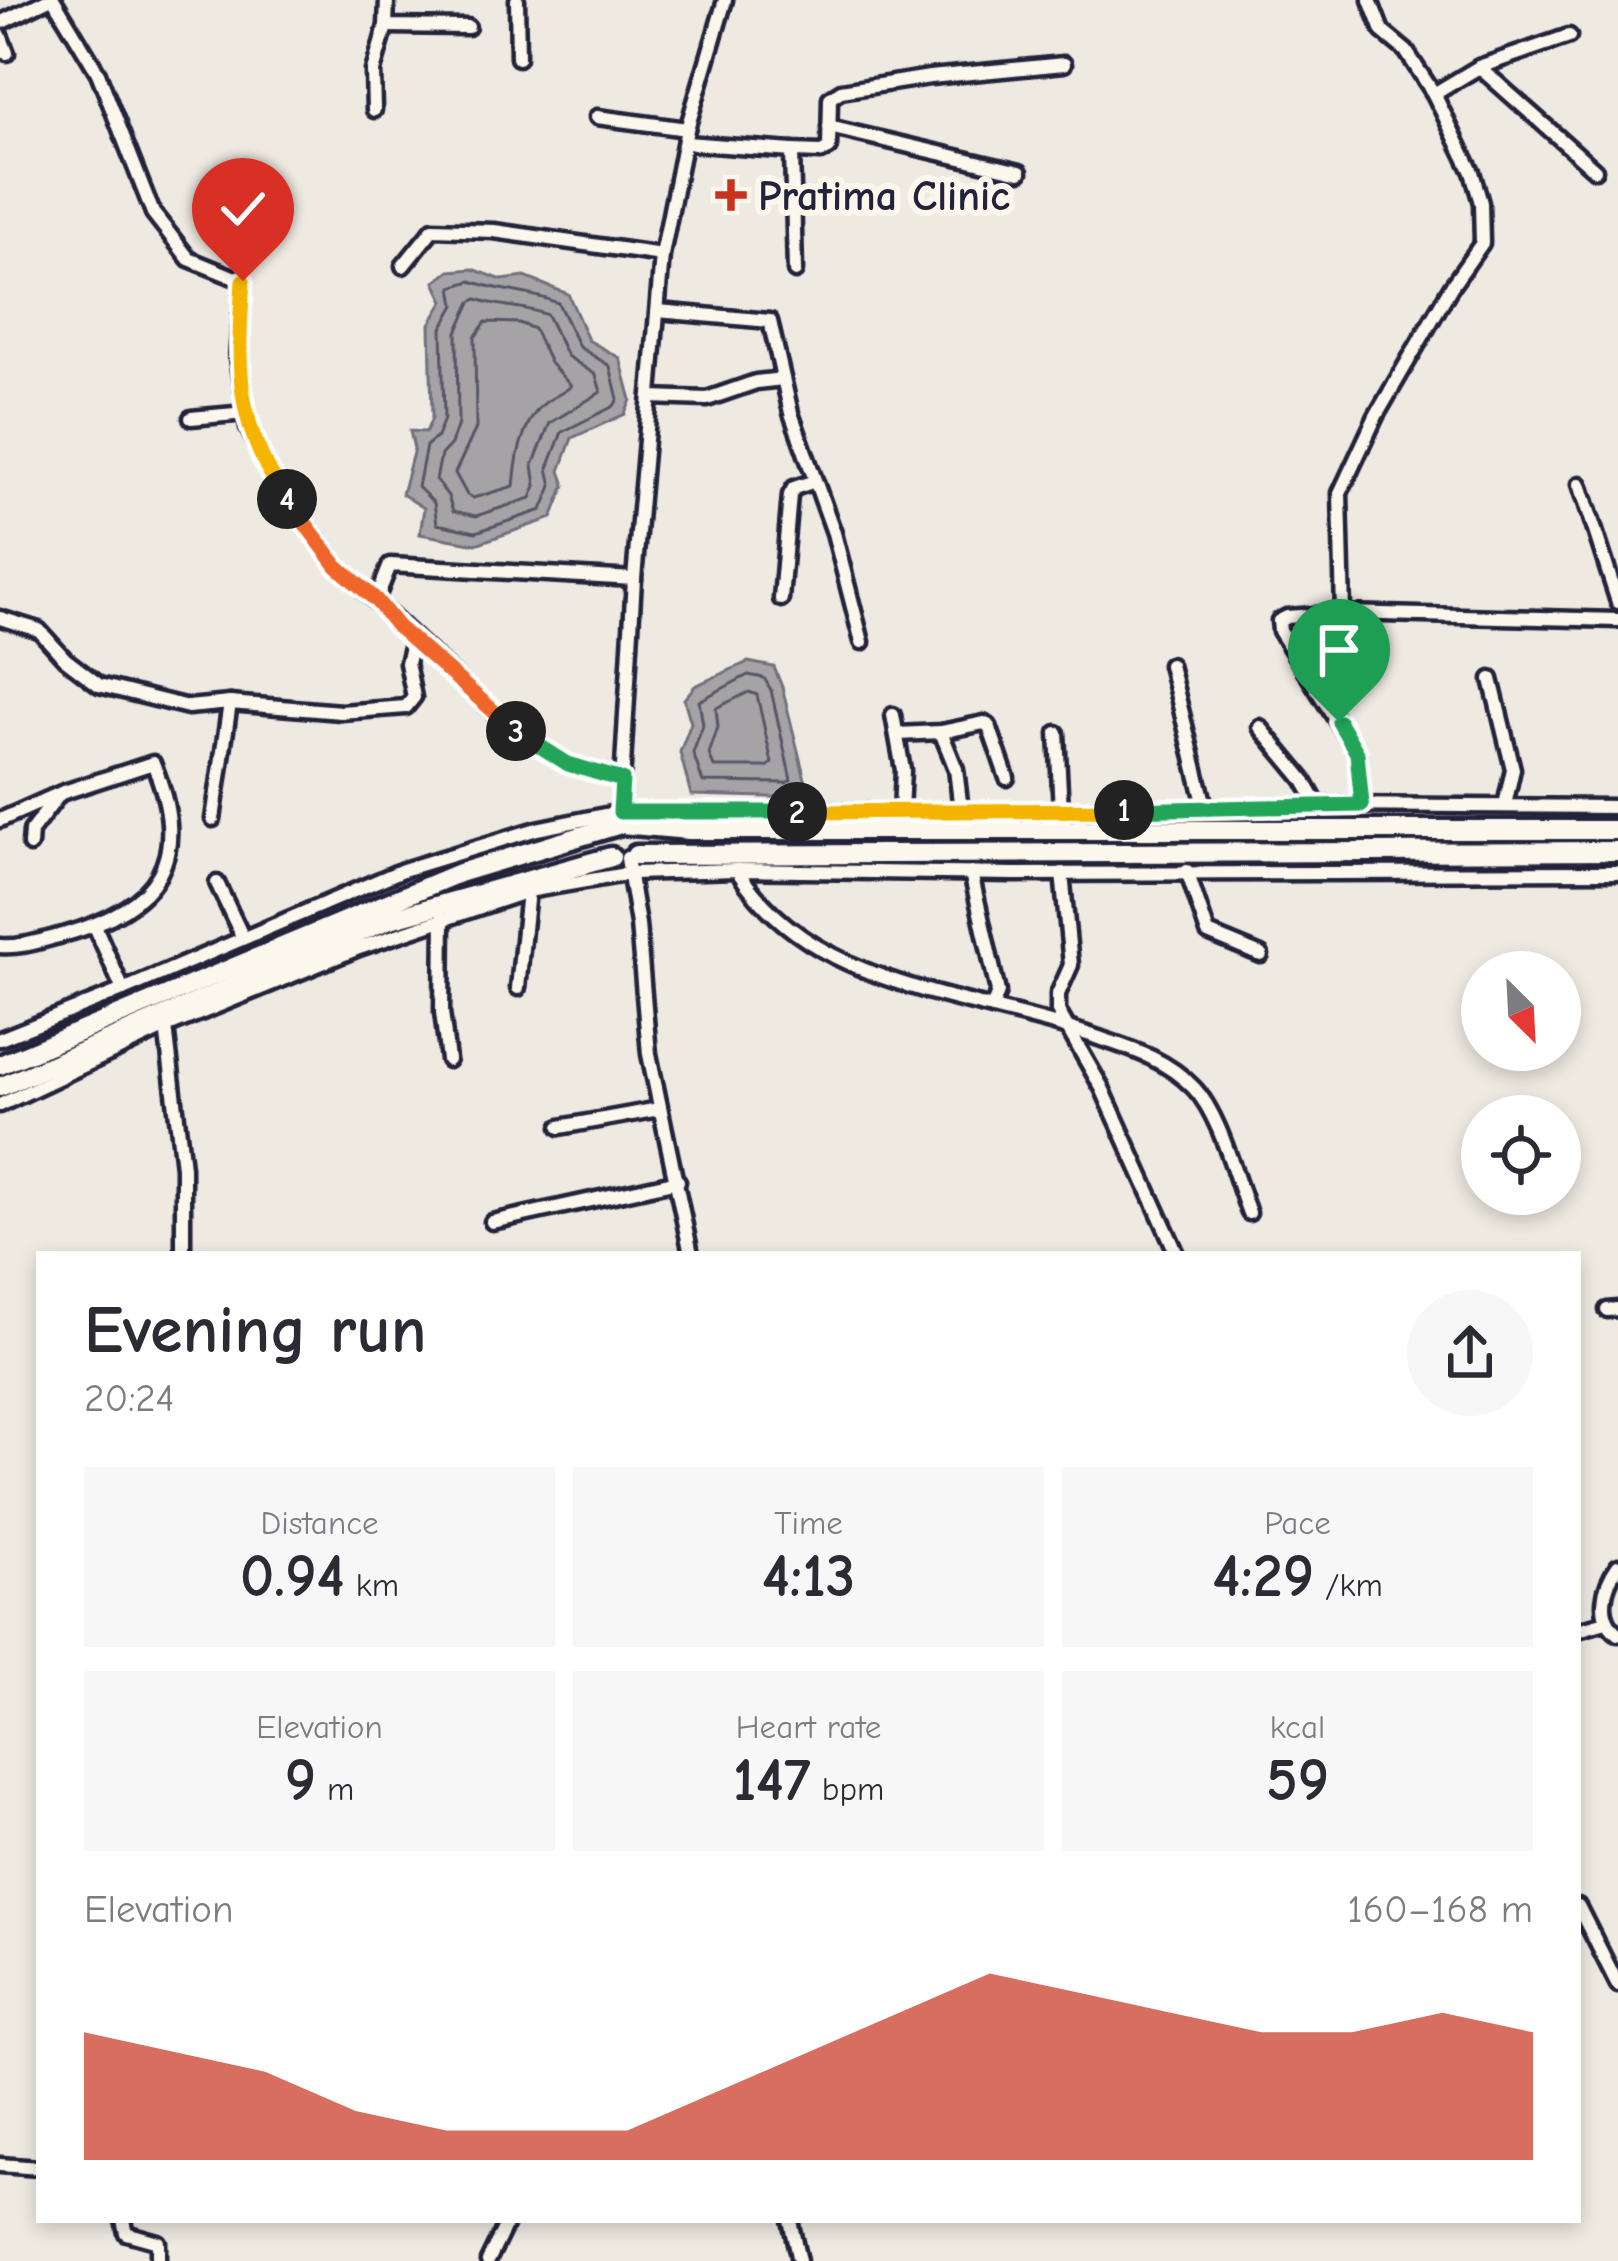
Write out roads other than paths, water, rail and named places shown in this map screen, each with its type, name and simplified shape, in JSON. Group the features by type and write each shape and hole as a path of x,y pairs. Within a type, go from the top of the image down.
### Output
{"highway":[{"path":"620,823 640,842 627,861"},
{"path":"620,823 605,847 627,861"},
{"path":"0,1065 459,873 620,823 688,830 1618,830"},
{"path":"0,1087 390,919 627,861 784,851 1618,851"}],"street":[{"path":"0,23 50,0 98,73 154,213 189,259 243,281 237,358 248,428 273,479 337,566 507,725 568,764 622,780"},
{"path":"374,110 373,70 386,26 387,0"},
{"path":"517,0 518,58"},
{"path":"620,823 634,579 662,255 687,136 725,0"},
{"path":"1343,614 1340,493 1396,382 1482,243 1481,203 1472,172 1434,94 1406,51 1382,31 1370,0"},
{"path":"386,26 467,27"},
{"path":"0,35 7,53"},
{"path":"1434,94 1479,67 1569,36"},
{"path":"597,117 687,136 821,152 829,148 830,98 841,91 1064,64"},
{"path":"1479,67 1595,170"},
{"path":"830,128 1020,172"},
{"path":"792,151 795,271"},
{"path":"403,266 433,229 494,231 662,255"},
{"path":"658,311 770,321 862,642"},
{"path":"650,397 707,399 783,379"},
{"path":"191,418 245,413"},
{"path":"781,599 790,495 794,488 815,481"},
{"path":"1580,484 1618,602"},
{"path":"376,600 390,565 634,579"},
{"path":"1362,805 1357,753 1280,632 1279,621 1287,616 1343,614 1618,620"},
{"path":"0,618 39,630 65,659 99,685 188,706 230,703 341,712 406,706 414,697 406,663 413,639"},
{"path":"1170,664 1206,810"},
{"path":"1491,679 1513,769 1505,805"},
{"path":"213,819 230,703"},
{"path":"893,715 903,770 901,812"},
{"path":"897,734 941,732 977,722 989,726 1007,778"},
{"path":"1260,727 1304,779 1318,805"},
{"path":"941,732 956,769 961,810"},
{"path":"1058,733 1061,810"},
{"path":"0,820 153,764 170,803 162,875 140,900 95,926 21,946 0,946"},
{"path":"30,845 31,831 61,794"},
{"path":"0,1039 403,870 537,829 961,810 1618,807"},
{"path":"627,861 649,1054 691,1251"},
{"path":"0,1105 166,1028 359,948 627,861 737,870 971,873 1618,872"},
{"path":"737,870 755,900 806,943 896,981 1065,1026 1157,1058 1198,1091 1210,1111 1249,1213"},
{"path":"1187,871 1208,933 1261,955"},
{"path":"971,873 998,992 992,1008"},
{"path":"1062,873 1072,964 1057,1004 1102,1088 1176,1251"},
{"path":"217,883 243,938"},
{"path":"518,988 528,891"},
{"path":"443,918 442,1012 448,1060"},
{"path":"95,926 123,990"},
{"path":"166,1028 182,1154 183,1251"},
{"path":"560,1127 659,1109"},
{"path":"491,1222 678,1181"},
{"path":"1618,1566 1605,1595 1606,1622 1618,1634"},
{"path":"1581,1629 1606,1622"},
{"path":"1581,1912 1618,1984"},
{"path":"0,2165 36,2168"},
{"path":"124,2223 126,2233 158,2242 158,2261"},
{"path":"488,2261 507,2223"},
{"path":"791,2223 799,2261"}],"water":[{"path":"473,269 502,280 525,277 568,294 588,340 620,358 631,400 625,414 572,438 560,471 565,485 552,518 476,544 420,534 424,508 402,494 414,449 410,431 426,432 432,418 430,324 444,301 435,282 450,271"},
{"path":"748,662 774,667 782,687 806,783 800,798 691,795 680,752 691,723 684,699 695,686"}],"place":[{"name":"Pratima Clinic","path":"731,195"}]}
